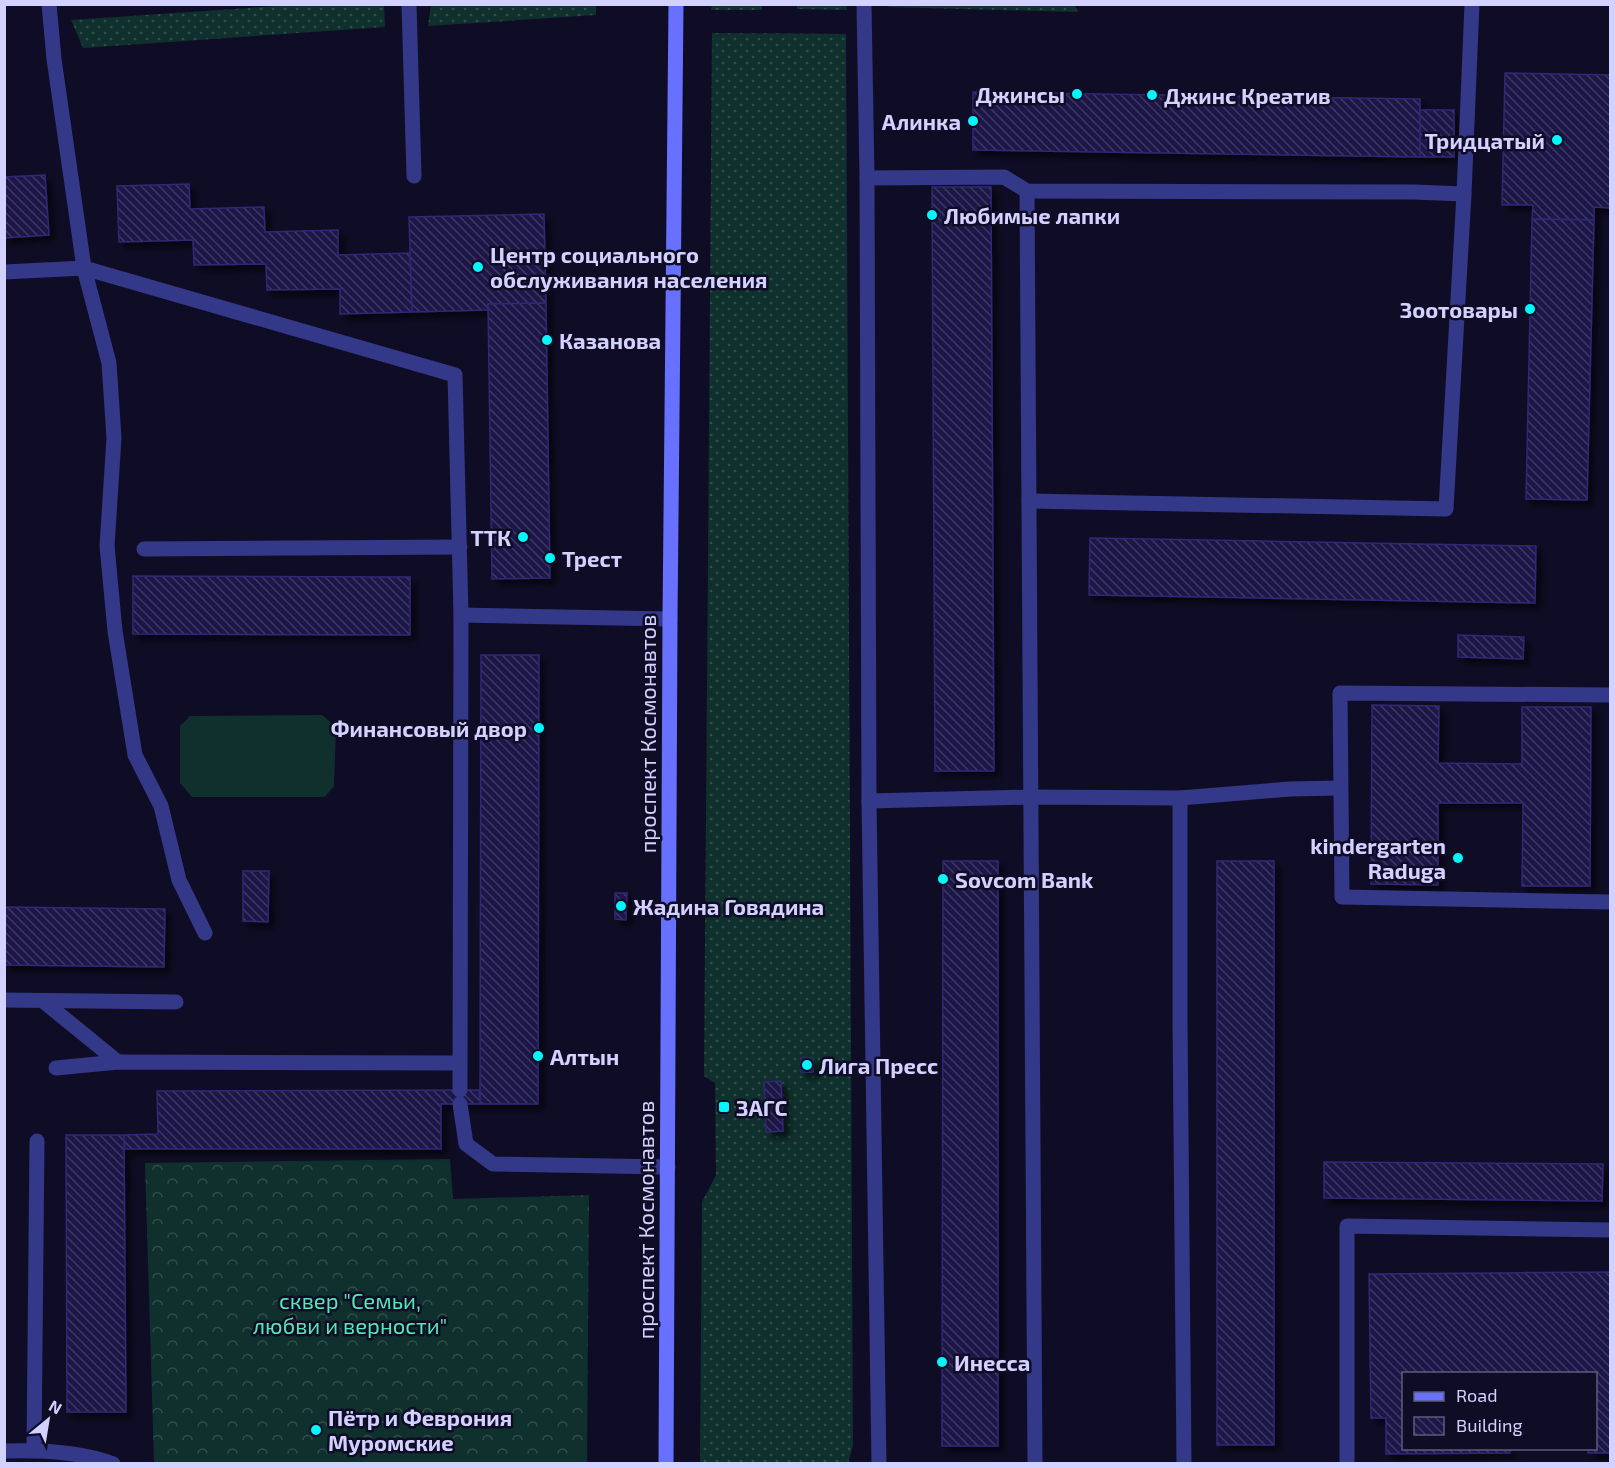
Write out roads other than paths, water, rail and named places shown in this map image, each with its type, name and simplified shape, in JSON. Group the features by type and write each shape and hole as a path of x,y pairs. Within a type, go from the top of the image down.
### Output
{"main road":[{"name":"проспект Космонавтов","path":"666,1464 676,4"}],"street":[{"path":"49,4 54,59 84,268 109,363 114,438 107,546 115,631 135,755 161,806 179,880 205,933"},
{"path":"409,4 414,176"},
{"path":"864,4 867,178 869,801 879,1464"},
{"path":"1029,501 1446,509 1472,4"},
{"path":"867,178 1004,177 1027,191 1464,194"},
{"path":"1027,191 1035,1464"},
{"path":"4,272 84,268 455,375 461,615 459,1063 460,1097 466,1144 493,1164 668,1167"},
{"path":"144,549 460,547"},
{"path":"461,615 670,619"},
{"path":"1611,695 1340,693 1342,897 1611,902"},
{"path":"869,801 1032,796 1180,798 1290,789 1340,788"},
{"path":"1180,798 1184,1464"},
{"path":"4,1000 176,1002"},
{"path":"43,1000 118,1062"},
{"path":"56,1068 118,1062 459,1063"},
{"path":"34,1450 37,1141"},
{"path":"1347,1464 1347,1226 1611,1230"},
{"path":"4,1451 34,1450 88,1457 113,1464"}],"place":[{"name":"Джинсы","path":"1077,94"},
{"name":"Джинс Креатив","path":"1152,95"},
{"name":"Алинка","path":"973,121"},
{"name":"Тридцатый","path":"1557,140"},
{"name":"Любимые лапки","path":"932,215"},
{"name":"Центр социального обслуживания населения","path":"478,267"},
{"name":"Зоотовары","path":"1530,309"},
{"name":"Казанова","path":"547,340"},
{"name":"ТТК","path":"523,537"},
{"name":"Трест","path":"550,558"},
{"name":"Финансовый двор","path":"539,728"},
{"name":"kindergarten Raduga","path":"1458,858"},
{"name":"Sovcom Bank","path":"943,879"},
{"name":"Жадина Говядина","path":"621,906"},
{"name":"Алтын","path":"538,1056"},
{"name":"Лига Пресс","path":"807,1065"},
{"name":"ЗАГС","path":"724,1107"},
{"name":"Инесса","path":"942,1362"},
{"name":"Пётр и Феврония Муромские","path":"316,1430"}],"park label":[{"name":"сквер \"Семьи, любви и верности\"","path":"350,1312"}]}
